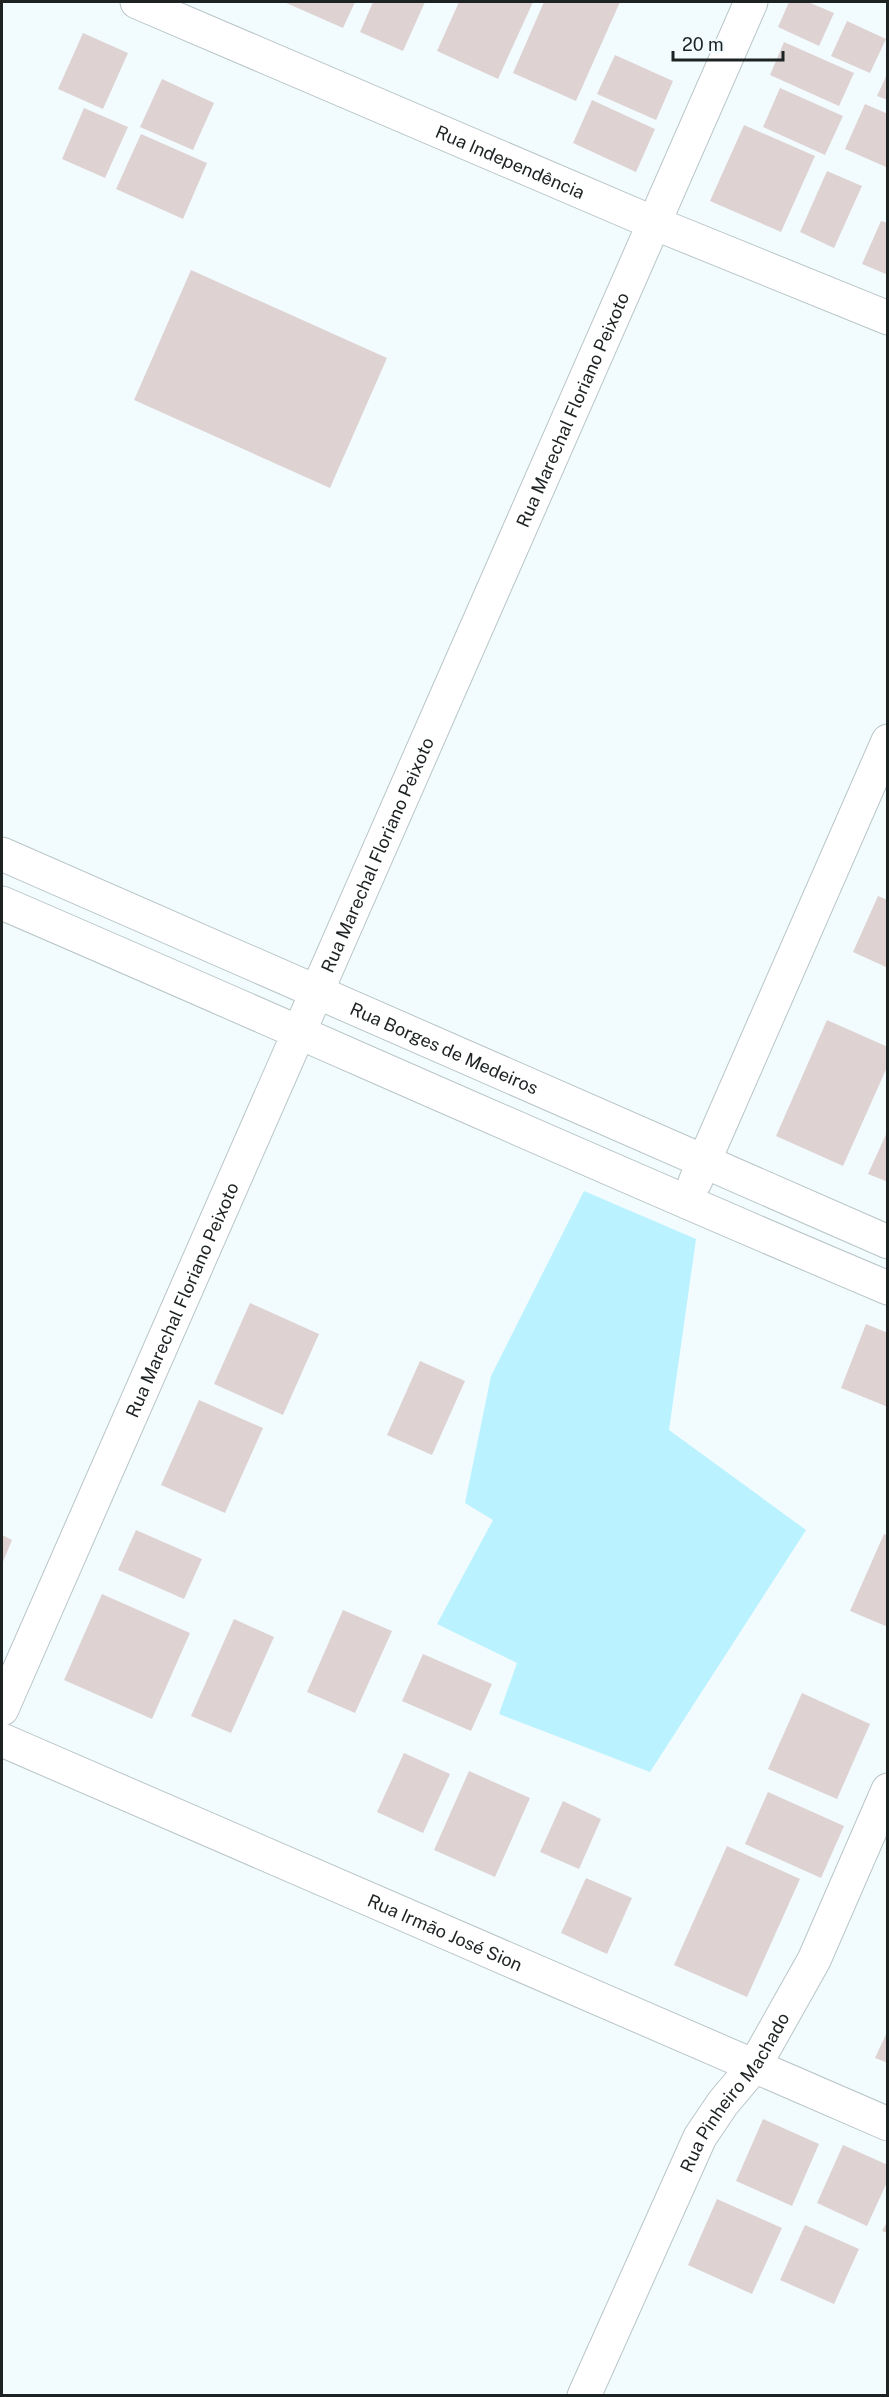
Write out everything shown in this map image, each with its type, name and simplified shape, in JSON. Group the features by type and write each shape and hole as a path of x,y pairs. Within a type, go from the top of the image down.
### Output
{"street":[{"name":"Rua Independência","path":"137,2 654,223 888,318"},
{"name":"Rua Marechal Floriano Peixoto","path":"2,1708 751,2"},
{"path":"686,1204 888,741"},
{"name":"Rua Borges de Medeiros","path":"2,854 888,1242"},
{"path":"2,903 299,1031 686,1204 888,1288"},
{"name":"Rua Irmão José Sion","path":"2,1740 888,2124"},
{"name":"Rua Pinheiro Machado","path":"584,2396 700,2137 723,2103 755,2065 814,1960 888,1790"}],"shaded area":[{"path":"584,1191 696,1239 669,1430 806,1530 650,1772 499,1714 517,1663 437,1624 493,1520 465,1503 491,1376"}],"building":[{"path":"284,2 355,2 343,28"},
{"path":"373,2 425,2 403,51 360,32"},
{"path":"459,2 533,2 498,79 437,51"},
{"path":"544,2 620,2 576,101 513,73"},
{"path":"789,2 808,2 834,13 819,46 778,27"},
{"path":"847,21 886,39 870,73 831,56"},
{"path":"83,33 128,53 103,109 58,89"},
{"path":"784,42 854,73 839,106 770,75"},
{"path":"615,55 673,81 656,120 597,94"},
{"path":"888,72 888,100 877,96"},
{"path":"162,79 214,103 193,150 140,127"},
{"path":"780,88 843,116 825,155 763,127"},
{"path":"592,100 655,129 636,172 573,143"},
{"path":"865,104 888,114 886,167 845,149"},
{"path":"84,108 128,127 105,178 62,159"},
{"path":"744,125 815,156 781,232 710,201"},
{"path":"141,134 207,163 183,219 116,189"},
{"path":"827,171 862,186 834,248 800,232"},
{"path":"881,221 888,223 888,275 862,264"},
{"path":"191,270 387,358 330,488 134,400"},
{"path":"878,896 888,900 888,968 853,952"},
{"path":"827,1020 888,1047 888,1065 843,1166 776,1136"},
{"path":"888,1130 888,1182 868,1174"},
{"path":"250,1303 319,1334 283,1415 214,1384"},
{"path":"866,1324 888,1333 888,1407 841,1388"},
{"path":"420,1361 465,1381 432,1455 387,1435"},
{"path":"199,1400 263,1428 225,1513 161,1485"},
{"path":"136,1530 202,1559 184,1599 118,1570"},
{"path":"884,1534 888,1536 888,1627 850,1611"},
{"path":"2,1535 12,1540 2,1564"},
{"path":"102,1594 190,1633 152,1719 64,1680"},
{"path":"343,1610 392,1631 355,1713 307,1692"},
{"path":"234,1619 274,1637 231,1733 191,1716"},
{"path":"423,1654 492,1684 471,1731 402,1701"},
{"path":"802,1693 870,1724 837,1799 768,1769"},
{"path":"404,1753 450,1774 423,1833 377,1812"},
{"path":"469,1771 530,1798 495,1877 434,1850"},
{"path":"768,1792 844,1826 821,1878 745,1844"},
{"path":"563,1801 601,1819 579,1869 540,1852"},
{"path":"727,1846 800,1879 747,1997 674,1965"},
{"path":"586,1878 632,1898 607,1954 561,1933"},
{"path":"888,2030 888,2063 875,2058"},
{"path":"763,2119 819,2144 792,2206 736,2181"},
{"path":"843,2145 888,2165 888,2180 867,2226 817,2203"},
{"path":"717,2199 782,2228 752,2294 688,2265"},
{"path":"888,2220 888,2233 882,2231"},
{"path":"805,2225 859,2249 834,2304 780,2280"}]}
